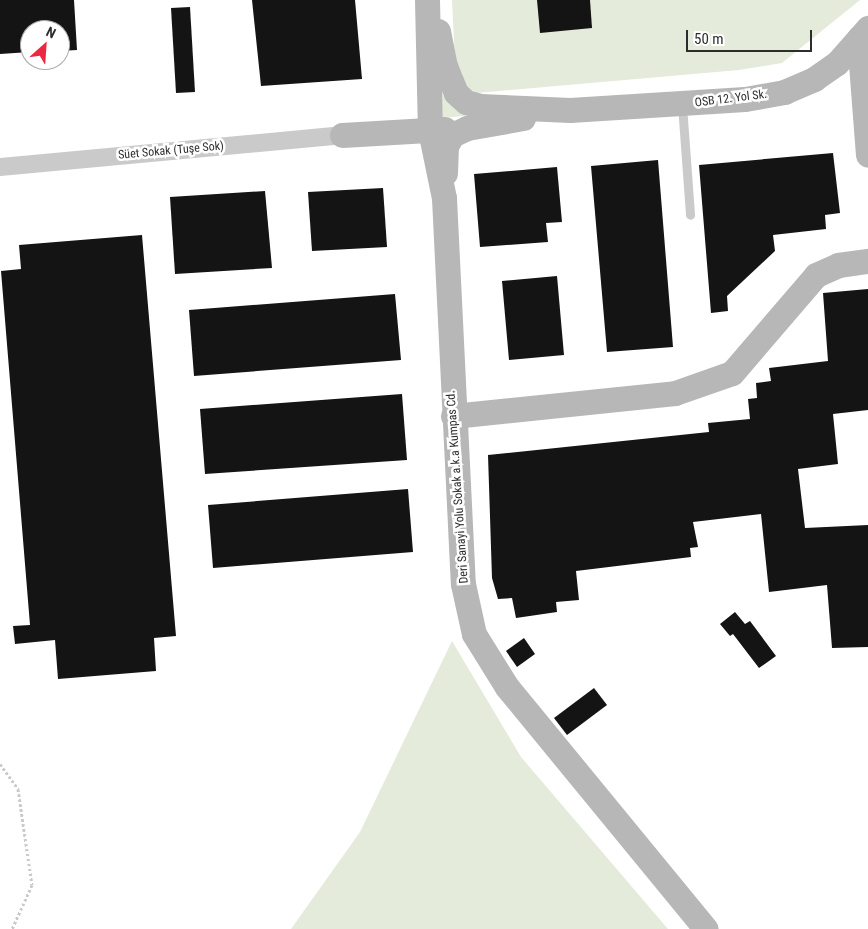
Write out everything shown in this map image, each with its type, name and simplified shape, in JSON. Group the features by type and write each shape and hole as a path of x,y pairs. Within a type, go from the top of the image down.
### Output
{"main road":[{"name":"Deri Sanayi Yolu Sokak a.k.a Kumpas Cd.","path":"427,0 430,130 444,198 453,416 463,584 474,634 507,687 706,929"},
{"path":"432,0 444,63 456,92 466,102 480,106 570,110"},
{"path":"864,33 868,155"},
{"name":"OSB 12. Yol Sk.","path":"570,110 745,99 784,92 814,79 837,63 864,33"},
{"path":"342,135 412,114 420,105 428,85"},
{"path":"342,135 467,128 570,110"},
{"path":"444,198 446,146 452,135 467,128"},
{"path":"453,416 675,393 732,373 816,275 838,265 868,261"}],"street":[{"path":"402,132 420,136 429,142 436,155"},
{"name":"Süet Sokak (Tuşe Sok)","path":"1,168 342,135"}],"lane":[{"path":"682,104 690,215"}],"path":[{"path":"0,764 18,789 32,885 12,929"}],"green space":[{"path":"452,0 860,0 782,63 739,70 477,93 456,82"},
{"path":"433,57 477,115 438,118"},
{"path":"452,641 521,757 668,929 291,929 360,832"}],"building":[{"path":"0,0 74,0 77,50 70,50 70,20 20,20 20,53 0,54"},
{"path":"252,0 355,0 362,79 261,86"},
{"path":"537,0 590,0 592,28 540,33"},
{"path":"190,7 195,92 176,93 171,8"},
{"path":"833,153 840,213 825,215 826,229 773,235 775,251 727,296 728,311 711,313 699,165"},
{"path":"658,160 673,347 607,352 591,166"},
{"path":"557,167 562,222 546,223 548,242 480,247 474,174"},
{"path":"383,188 387,247 312,251 308,192"},
{"path":"265,191 272,268 175,274 170,197"},
{"path":"142,235 176,636 154,638 156,671 58,679 55,640 15,644 13,626 30,625 1,271 21,269 19,245"},
{"path":"557,276 564,355 509,360 502,281"},
{"path":"868,289 868,410 833,414 838,464 798,469 805,528 868,525 868,647 832,648 827,585 769,592 761,514 693,522 698,547 690,548 691,557 576,571 579,600 556,602 557,612 516,618 512,598 498,599 492,578 488,455 709,432 708,423 750,419 748,399 757,398 756,383 771,381 769,368 828,361 823,293"},
{"path":"395,294 401,360 194,376 189,310"},
{"path":"402,394 407,460 205,474 200,409"},
{"path":"408,489 413,552 213,568 208,505"},
{"path":"735,612 745,624 750,621 776,656 759,668 733,634 730,636 720,624"},
{"path":"524,638 535,654 517,667 506,651"},
{"path":"594,688 607,705 567,735 554,718"}]}
